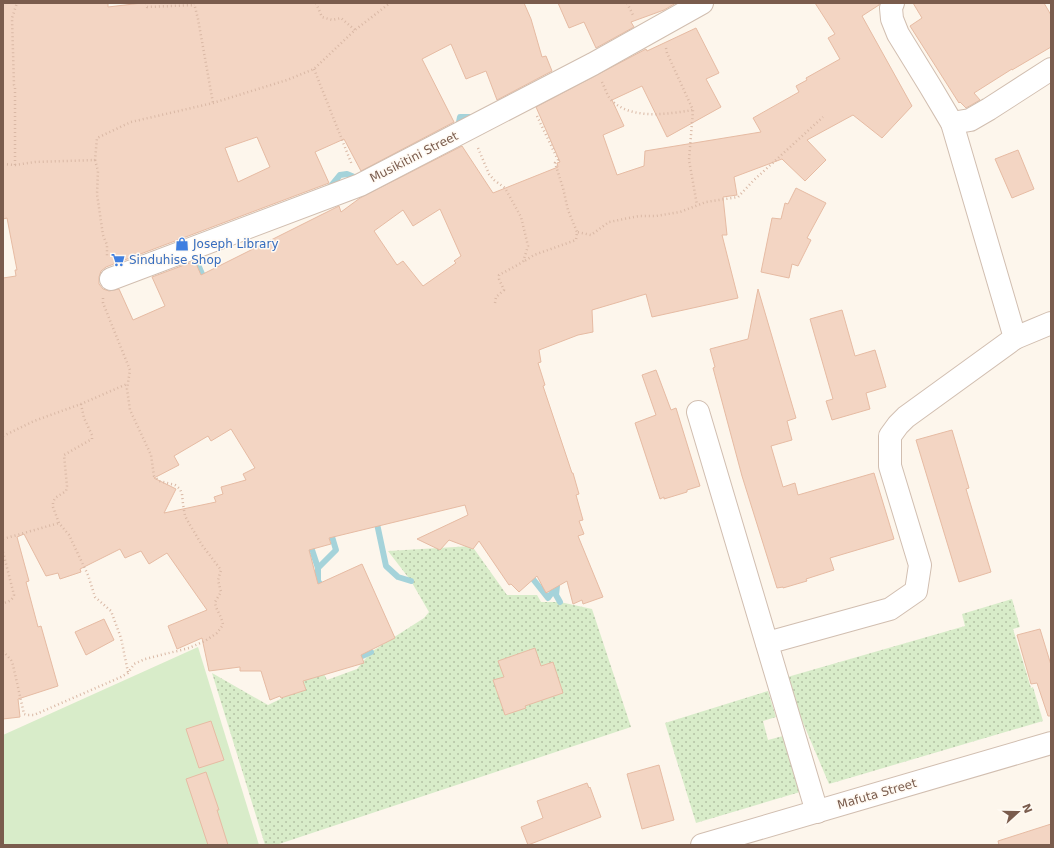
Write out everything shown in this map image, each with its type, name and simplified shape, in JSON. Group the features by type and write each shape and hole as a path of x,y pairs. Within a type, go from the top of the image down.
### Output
{"street":[{"name":"Musikitini Street","path":"110,279 360,185 593,64 702,3"},
{"path":"893,3 891,8 892,20 898,34 952,123 1015,338"},
{"path":"952,123 970,120 1051,69"},
{"path":"767,643 890,609 916,591 920,565 890,466 890,436 906,417 1015,338 1051,323"},
{"path":"698,412 817,812"},
{"name":"Mafuta Street","path":"702,845 1051,743"}],"path":[{"path":"15,165 16,115 12,18 17,3"},
{"path":"146,3 147,7 194,4 214,103"},
{"path":"316,3 322,17 332,20 341,18 355,30"},
{"path":"3,652 11,660 13,665 22,710 27,716 34,715 51,708 121,677 128,673 134,664 145,659 189,648 205,641 217,633 223,625 215,602 221,592 218,580 221,570 202,545 185,516 180,489 175,485 159,481 154,476 151,455 130,410 127,396 130,370 114,334 102,300 106,295 110,279 106,254 107,245 103,235 97,194 98,171 95,160 97,138 131,122 214,103 287,80 314,69 355,30 390,3"},
{"path":"659,26 658,33 666,45 667,53 693,110 689,160 697,205"},
{"path":"593,64 613,102 632,112 666,115 693,110"},
{"path":"314,69 360,185"},
{"path":"495,303 496,297 504,290 498,276 534,255 576,240 577,232 568,210 555,163 558,160 529,98"},
{"path":"577,232 591,235 609,222 639,216 656,216 680,212 697,205 738,197 822,116"},
{"path":"469,129 489,174 494,180 505,188 521,216 528,246 523,262"},
{"path":"3,164 15,165 35,162 95,160"},
{"path":"3,436 34,421 81,404 128,384"},
{"path":"81,404 84,418 92,435 92,439 64,455 67,486 66,491 55,498 53,507 59,523 69,535 88,575 95,597 111,611 121,638 128,673"},
{"path":"3,539 59,523"},
{"path":"3,552 14,595 13,599 9,602 3,603"}],"green space":[{"path":"472,546 507,595 537,595 541,602 560,602 592,609 631,727 276,845 265,845 212,673 268,705 305,687 297,655 313,651 327,680 357,669 371,652 424,618 429,612 411,581 388,551"},
{"path":"1012,599 1020,627 1013,629 1043,721 829,784 784,678 965,626 962,614"},
{"path":"198,647 259,845 3,845 3,735"},
{"path":"768,691 776,717 763,721 768,740 783,736 800,792 696,823 665,723"}],"building":[{"path":"3,3 108,3 108,7 142,3 524,3 531,19 542,57 546,56 552,71 497,100 486,71 466,79 451,44 422,59 454,122 361,171 344,139 315,152 329,183 106,267 101,271 99,284 103,289 109,291 119,289 133,320 165,306 152,277 195,261 201,275 339,206 341,212 360,198 462,146 493,193 558,167 557,163 560,162 536,107 646,49 647,51 696,28 719,73 706,79 721,107 667,137 642,86 612,100 624,126 603,135 617,175 644,166 645,151 761,132 753,118 799,92 796,86 807,80 806,78 840,59 828,38 835,34 815,3 880,3 862,16 912,106 882,138 853,115 807,140 826,160 805,181 782,159 734,177 737,195 723,197 727,235 722,235 738,298 652,317 646,294 592,310 593,332 578,335 539,350 541,362 538,363 545,385 543,386 579,494 576,495 583,520 579,521 584,534 578,536 603,597 583,604 582,600 573,604 567,581 546,593 537,576 519,592 511,584 509,585 479,541 473,549 449,540 440,550 417,539 468,515 465,505 329,538 331,544 309,550 318,584 362,564 395,638 361,655 364,663 303,681 306,690 270,700 261,671 240,671 240,667 209,671 202,638 177,649 168,626 207,610 167,553 149,564 141,551 125,558 120,549 80,569 81,572 60,579 58,573 46,576 24,534 17,537 29,581 26,582 38,627 41,626 58,686 18,699 20,717 3,719 3,278 16,276 15,270 17,270 7,218 3,219","holes":["257,137 270,167 238,182 225,148","440,209 461,256 454,261 456,263 423,286 403,261 397,265 374,231 403,210 413,226","231,429 255,468 243,474 246,480 221,487 223,494 214,497 216,502 164,513 176,489 154,478 179,465 174,456 208,436 211,441"]},
{"path":"558,3 676,3 664,10 631,22 634,27 596,48 584,22 569,28"},
{"path":"913,3 1044,3 1051,15 1051,47 974,93 980,100 966,108 960,102 959,103 910,26 922,18"},
{"path":"1018,150 1034,189 1012,198 995,159"},
{"path":"796,188 826,203 807,238 811,240 798,266 792,264 789,278 761,272 772,218 781,219 785,203 788,204"},
{"path":"758,289 796,418 787,421 792,440 771,446 783,487 795,483 798,495 874,473 894,539 830,558 834,570 806,579 807,581 783,588 777,588 742,476 713,368 715,367 710,349 748,339"},
{"path":"842,310 855,356 875,350 886,387 866,393 870,409 832,420 826,401 833,399 810,319"},
{"path":"656,370 671,410 676,408 700,486 687,490 687,492 664,499 664,497 660,499 635,423 656,415 642,375"},
{"path":"952,430 969,488 966,489 991,572 959,582 916,440"},
{"path":"104,619 114,640 86,655 75,632"},
{"path":"1040,629 1051,665 1051,716 1048,716 1037,683 1031,684 1017,635"},
{"path":"535,648 541,666 553,662 563,693 525,706 526,708 505,715 493,680 504,677 498,661"},
{"path":"211,721 224,760 199,768 186,729"},
{"path":"659,765 674,820 642,829 627,774"},
{"path":"206,772 219,810 217,810 228,845 208,845 186,779"},
{"path":"587,783 589,788 590,787 601,817 528,845 521,827 543,818 537,801"},
{"path":"1051,824 1051,845 999,845 998,841"}],"waterway":[{"path":"458,127 460,117 475,117"},
{"path":"326,189 331,186 340,175 347,174 359,179"},
{"path":"193,253 205,281"},
{"path":"376,519 386,566 398,577 411,581"},
{"path":"324,589 318,581 318,568 336,550 330,530"},
{"path":"304,549 312,550 318,568"},
{"path":"529,574 548,598 557,586 556,595 560,602"},
{"path":"357,652 360,657 371,652"}],"place":[{"name":"Joseph Library","path":"182,244"},
{"name":"Sinduhise Shop","path":"118,260"}]}
